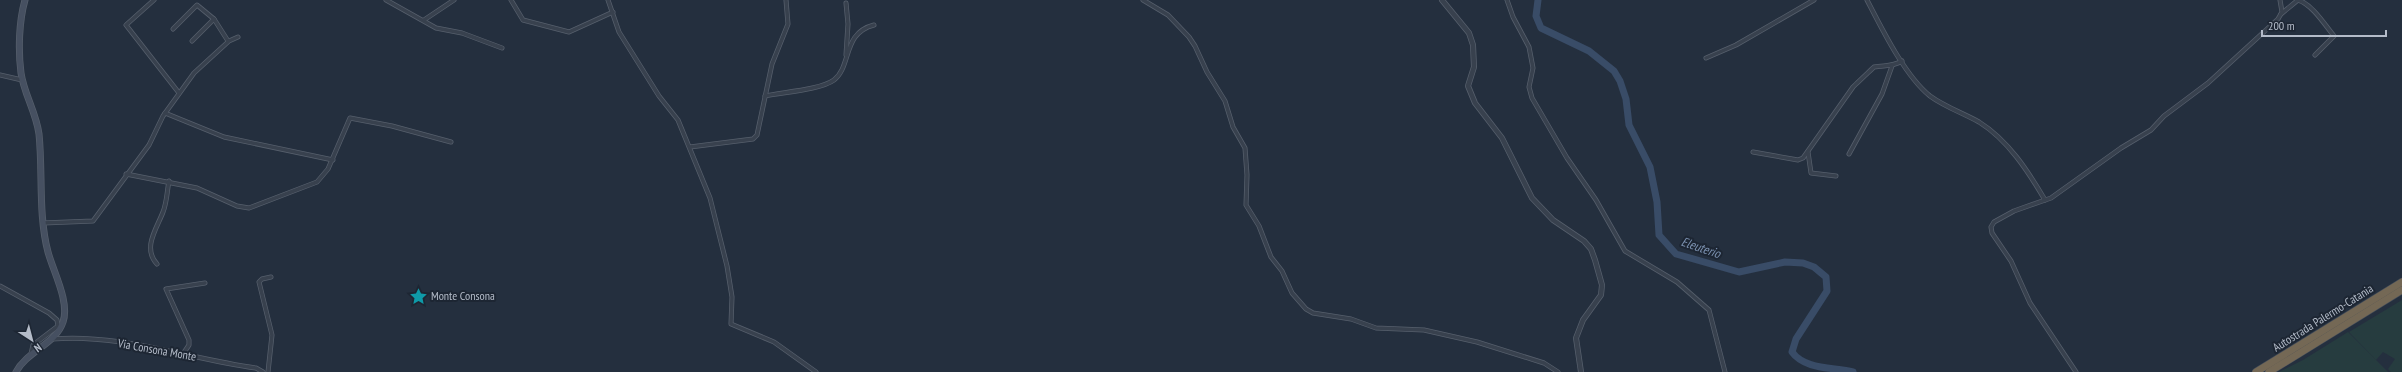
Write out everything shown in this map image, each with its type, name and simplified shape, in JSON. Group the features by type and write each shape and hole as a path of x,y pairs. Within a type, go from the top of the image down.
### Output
{"highway":[{"name":"Autostrada Palermo-Catania","path":"2256,372 2402,282"},
{"name":"Autostrada Palermo-Catania","path":"2269,372 2402,290"}],"main road":[{"path":"16,372 31,354 50,340 60,330 64,321 64,307 48,252 43,223 39,133 35,114 23,80 20,53 25,0"}],"street":[{"path":"154,0 126,26 179,93"},
{"path":"386,0 436,28 462,33 502,48"},
{"path":"424,20 454,0"},
{"path":"511,0 523,20 569,32 613,12"},
{"path":"608,0 619,32 659,96 678,120 710,198 723,244 732,297 731,324 769,340 816,372"},
{"path":"690,147 753,139 757,135 772,64 788,24 786,0"},
{"path":"1144,0 1168,15 1189,37 1196,46 1207,72 1225,101 1233,127 1245,148 1247,175 1246,205 1259,226 1271,256 1282,271 1292,293 1306,309 1314,313 1351,319 1376,328 1424,330 1477,342 1544,363 1558,372"},
{"path":"1442,0 1469,33 1473,45 1474,67 1468,86 1475,103 1502,138 1532,198 1553,220 1584,241 1591,249 1602,285 1601,295 1583,320 1576,338 1581,372"},
{"path":"1507,0 1513,17 1529,47 1533,68 1529,87 1532,98 1567,158 1596,200 1625,251 1677,282 1709,310 1725,372"},
{"path":"1706,58 1736,45 1814,0"},
{"path":"1867,0 1902,61 1930,96 1979,122 2011,149 2045,200"},
{"path":"2280,0 2281,14"},
{"path":"2076,372 2030,303 2011,262 1992,234 1991,228 1994,222 2034,202 2045,200 2151,130 2164,116 2208,83 2281,14 2298,0 2307,6 2323,22 2334,36 2315,55"},
{"path":"846,3 848,33 846,56"},
{"path":"173,29 197,5 214,19 228,41"},
{"path":"192,41 214,19"},
{"path":"765,96 819,87 833,81 838,76 854,38 860,30 874,25"},
{"path":"43,223 92,221 149,145 165,113 194,74 228,41 238,37"},
{"path":"1753,152 1798,160 1808,152 1853,87 1863,79 1869,70 1873,68 1892,66 1902,61"},
{"path":"1849,154 1882,94 1892,66"},
{"path":"0,75 23,80"},
{"path":"165,113 224,137 333,160"},
{"path":"126,174 169,181 196,188 237,206 249,208 317,182 328,169 333,160 350,118 392,126 451,142"},
{"path":"1808,152 1811,173 1836,176"},
{"path":"157,264 151,255 151,241 163,211 169,181"},
{"path":"268,372 272,335 259,282 262,279 271,277"},
{"path":"183,354 189,345 189,340 166,289 205,283"},
{"path":"0,286 49,313 57,320 58,326 33,345 31,354"},
{"name":"Via Consona Monte","path":"50,340 79,338 138,345 256,368 263,372"}],"green space":[{"path":"2402,300 2402,372 2391,372 2388,369 2395,359 2383,352 2376,360 2349,332"},
{"path":"2348,332 2388,372 2279,372 2303,360"}],"waterway":[{"name":"Eleuterio","path":"1538,0 1536,16 1541,28 1589,51 1614,71 1620,81 1626,99 1629,125 1650,167 1657,202 1659,235 1676,254 1739,272 1785,262 1803,263 1814,267 1826,277 1827,291 1796,339 1792,352 1804,362 1812,365 1853,372"}],"place":[{"name":"Monte Consona","path":"418,296"}]}
